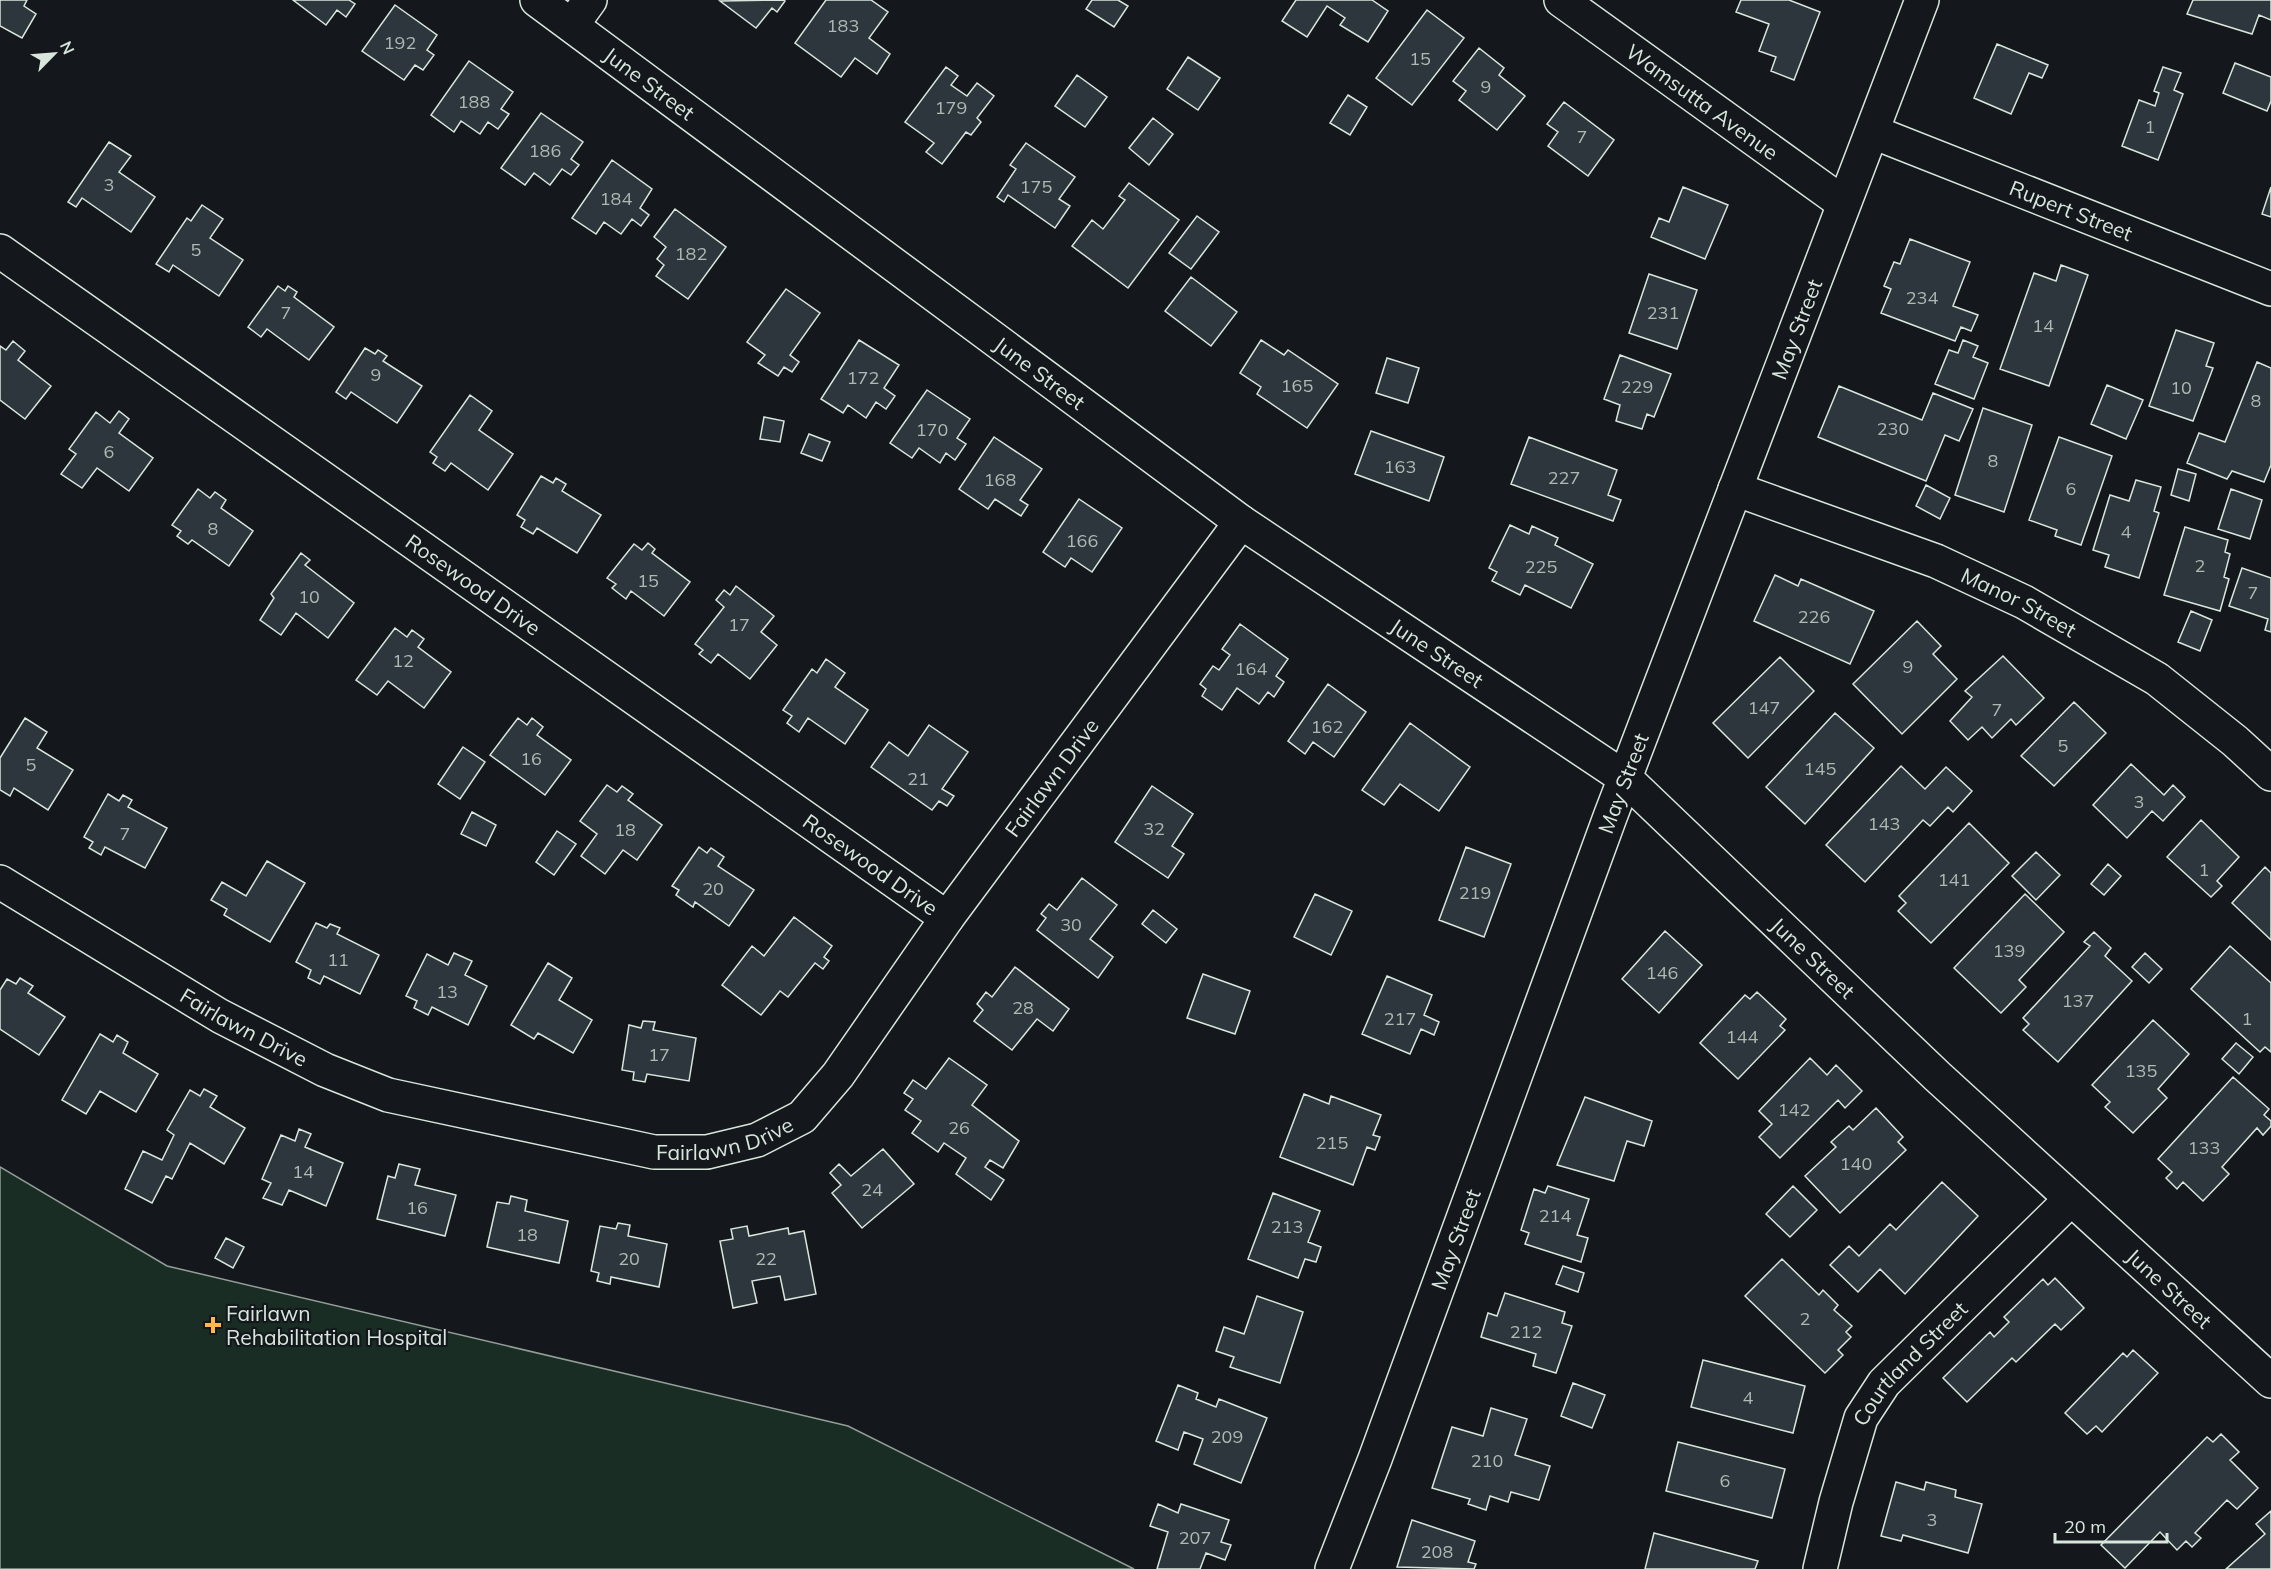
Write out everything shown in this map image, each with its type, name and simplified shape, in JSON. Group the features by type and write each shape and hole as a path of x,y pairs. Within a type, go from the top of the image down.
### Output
{"street":[{"name":"June Street","path":"537,0 580,12 1241,522 1625,778 1920,1060 2070,1200 2271,1381"},
{"name":"Wamsutta Avenue","path":"1561,0 1843,203"},
{"name":"May Street","path":"1332,1569 1375,1459 1625,778 1922,0"},
{"name":"Rupert Street","path":"1873,132 2271,289"},
{"name":"Rosewood Drive","path":"0,251 947,918"},
{"name":"Manor Street","path":"1735,489 1936,561 2024,602 2157,679 2235,741 2271,774"},
{"name":"Fairlawn Drive","path":"0,882 220,1016 325,1070 388,1095 654,1152 707,1152 757,1140 802,1117 838,1075 947,918 1241,522"},
{"name":"Courtland Street","path":"1820,1569 1836,1502 1861,1419 1884,1383 2070,1200"}],"green space":[{"name":"Fairlawn Rehabilitation Hospital","path":"0,1167 167,1266 848,1426 1134,1569 0,1569"}],"building":[{"path":"0,0 27,0 24,6 36,14 22,38 0,26"},
{"path":"293,0 349,0 355,4 346,17 337,10 326,25"},
{"path":"784,0 777,12 772,8 756,28 720,1"},
{"path":"826,0 871,0 888,12 869,38 890,54 877,74 855,58 841,77 795,43"},
{"path":"1092,0 1118,0 1128,6 1114,27 1086,9"},
{"path":"1296,0 1372,0 1388,11 1368,42 1340,25 1345,18 1327,6 1307,37 1282,21"},
{"path":"1741,0 1789,0 1820,12 1794,80 1771,71 1776,57 1759,51 1769,24 1736,12"},
{"path":"2193,0 2271,0 2271,20 2259,15 2252,34 2187,14"},
{"path":"395,5 437,35 427,50 434,55 423,70 415,65 404,80 362,51"},
{"path":"1427,10 1464,38 1412,105 1376,78"},
{"path":"1997,44 2048,65 2042,78 2029,73 2011,114 1974,98"},
{"path":"1479,48 1504,68 1499,75 1525,96 1497,130 1459,100 1466,91 1453,81"},
{"path":"1188,57 1220,78 1198,110 1167,89"},
{"path":"469,61 513,92 501,109 509,114 498,129 488,122 480,134 461,121 454,132 431,115"},
{"path":"2235,63 2271,77 2271,101 2267,111 2223,93"},
{"path":"946,67 958,76 951,85 967,96 977,83 994,96 977,118 981,122 971,135 966,132 942,164 926,152 934,143 905,122"},
{"path":"2163,67 2181,73 2174,90 2183,94 2158,160 2122,146 2139,100 2155,106 2159,93 2154,91"},
{"path":"1077,75 1107,97 1085,127 1055,106"},
{"path":"1348,95 1367,107 1350,135 1330,123"},
{"path":"1564,102 1614,140 1588,176 1548,146 1558,132 1547,124"},
{"path":"541,113 583,142 571,159 579,165 571,175 562,169 550,185 534,173 525,185 501,168"},
{"path":"1153,118 1173,134 1149,165 1129,148"},
{"path":"109,142 131,156 119,172 155,197 131,232 82,198 76,207 68,202"},
{"path":"1026,143 1075,177 1059,199 1070,206 1055,228 1008,195 1004,202 997,197 1016,169 1010,165"},
{"path":"612,160 652,189 640,208 649,215 641,226 632,219 621,234 604,222 596,234 572,218"},
{"path":"1129,183 1179,220 1128,288 1072,246 1092,220 1103,229 1125,200 1119,196"},
{"path":"1683,187 1728,205 1705,259 1651,237 1659,218 1669,222"},
{"path":"2271,187 2271,217 2262,214"},
{"path":"202,205 223,219 210,238 243,260 219,296 173,265 169,272 156,264 187,218 191,221"},
{"path":"675,209 726,247 688,299 656,276 664,265 657,259 666,247 654,237"},
{"path":"1197,216 1219,232 1191,269 1169,253"},
{"path":"1910,239 1970,262 1953,306 1978,315 1971,331 1961,327 1955,341 1881,313 1891,289 1884,286 1894,262 1900,264"},
{"path":"2061,265 2088,275 2049,386 2000,369 2034,273 2056,281"},
{"path":"1649,274 1697,290 1677,349 1629,333"},
{"path":"1191,277 1237,312 1211,346 1165,311"},
{"path":"278,286 285,291 288,286 297,292 294,297 334,327 309,360 267,329 261,337 248,327"},
{"path":"786,289 820,313 790,355 799,362 792,372 784,367 778,376 758,363 765,355 747,342"},
{"path":"2176,330 2214,343 2206,366 2213,368 2193,421 2149,406"},
{"path":"859,340 899,365 884,388 895,396 886,409 876,402 866,418 848,405 843,413 821,399"},
{"path":"1261,340 1284,355 1288,350 1338,384 1307,428 1257,394 1261,387 1240,373"},
{"path":"1963,340 1978,346 1973,357 1988,363 1974,399 1935,384 1949,350 1958,353"},
{"path":"13,341 25,351 18,360 51,386 25,419 0,400 0,346 6,350"},
{"path":"365,348 375,354 378,350 387,356 383,361 422,386 397,423 351,392 346,399 336,392"},
{"path":"1620,355 1671,374 1654,417 1647,414 1642,429 1616,421 1620,405 1604,399"},
{"path":"1387,358 1419,368 1408,403 1376,393"},
{"path":"2257,362 2271,368 2271,465 2264,482 2232,471 2227,479 2187,463 2199,433 2225,442"},
{"path":"2107,385 2143,400 2126,439 2091,424"},
{"path":"1839,386 1922,420 1933,393 1973,409 1959,441 1945,435 1926,481 1818,437"},
{"path":"927,390 970,419 957,438 966,444 955,460 946,453 940,463 919,448 912,458 890,443"},
{"path":"470,395 492,411 479,430 513,454 488,490 451,463 445,471 433,463 437,457 430,452"},
{"path":"1983,408 2032,425 2004,512 1955,495"},
{"path":"119,411 129,419 119,433 153,458 129,491 97,468 82,488 61,474 76,454 69,449 96,412 110,423"},
{"path":"764,417 784,421 780,442 760,439"},
{"path":"1371,431 1444,457 1429,501 1355,474"},
{"path":"809,434 830,442 822,461 801,453"},
{"path":"994,437 1042,469 1020,500 1028,505 1021,516 995,499 988,509 959,489"},
{"path":"1529,437 1617,470 1608,495 1621,500 1613,521 1511,484"},
{"path":"2059,437 2112,456 2081,545 2055,536 2057,530 2029,520"},
{"path":"2178,469 2196,474 2189,501 2171,495"},
{"path":"541,476 553,483 556,478 566,484 562,491 601,515 577,553 537,528 533,534 521,527 525,520 517,515"},
{"path":"2136,480 2161,487 2154,511 2159,513 2139,578 2105,567 2109,555 2093,550 2110,495 2129,501"},
{"path":"1926,485 1950,498 1940,519 1916,506"},
{"path":"198,489 210,498 215,492 226,500 221,508 253,531 229,566 192,540 188,544 177,536 181,531 172,525"},
{"path":"2231,489 2262,500 2250,539 2218,529"},
{"path":"1079,499 1122,528 1092,572 1071,558 1065,567 1043,552"},
{"path":"1510,525 1529,534 1532,526 1558,538 1555,545 1593,564 1571,608 1525,585 1520,595 1492,581 1497,572 1489,568"},
{"path":"2185,527 2228,540 2225,552 2230,554 2224,577 2229,579 2220,611 2164,595"},
{"path":"648,543 655,549 652,553 690,582 664,616 631,591 626,599 612,588 616,584 607,578 634,544 642,550"},
{"path":"301,553 310,560 305,565 354,603 328,638 296,613 281,635 260,620 274,598 271,594"},
{"path":"2242,568 2271,578 2271,632 2265,630 2268,619 2229,606"},
{"path":"1775,575 1798,586 1801,579 1874,611 1850,664 1754,621"},
{"path":"736,586 774,616 761,632 777,645 750,679 718,654 711,663 699,654 703,650 695,644 724,607 716,600 724,590 730,595"},
{"path":"2191,611 2212,620 2200,651 2178,642"},
{"path":"1917,621 1941,646 1933,654 1957,679 1902,734 1853,684"},
{"path":"1240,624 1288,659 1276,676 1284,682 1274,697 1268,692 1259,704 1237,688 1222,710 1202,696 1206,689 1200,684 1213,666 1219,670 1230,655 1222,649"},
{"path":"395,628 407,637 412,630 424,639 418,647 451,672 424,708 388,681 377,695 356,680"},
{"path":"2003,656 2044,698 2016,725 2011,719 1992,738 1982,727 1968,740 1950,721 1972,697 1965,691"},
{"path":"1780,657 1814,691 1748,758 1713,723"},
{"path":"826,659 845,673 835,687 868,710 845,744 808,718 799,732 787,723 792,716 783,710 812,669 817,673"},
{"path":"1328,684 1366,712 1334,757 1313,742 1305,754 1288,741"},
{"path":"2074,702 2106,733 2054,786 2021,756"},
{"path":"1835,713 1874,748 1805,824 1766,787"},
{"path":"25,718 47,732 37,748 73,770 48,810 14,788 10,796 0,790 0,758"},
{"path":"518,718 527,725 532,718 543,727 537,735 571,760 545,795 490,755"},
{"path":"1410,723 1470,767 1439,811 1400,784 1384,805 1362,790"},
{"path":"929,725 968,752 942,789 954,796 947,806 939,801 932,810 871,767 889,742 908,756"},
{"path":"463,747 485,762 460,799 438,784"},
{"path":"2131,764 2164,795 2173,785 2185,797 2163,821 2152,811 2127,838 2093,805"},
{"path":"1901,766 1925,789 1946,767 1972,791 1953,812 1948,807 1930,826 1923,820 1865,882 1826,845"},
{"path":"607,785 617,792 622,786 633,794 628,800 662,825 637,860 623,850 605,874 581,856 597,834 580,821"},
{"path":"1152,786 1193,814 1172,846 1184,854 1168,878 1115,842"},
{"path":"108,794 119,801 123,795 132,800 128,807 167,828 145,868 105,847 101,855 89,848 93,842 84,837"},
{"path":"472,812 496,825 486,846 461,834"},
{"path":"2201,820 2239,857 2217,881 2222,886 2211,897 2167,857"},
{"path":"1969,823 2009,863 1931,943 1898,911 1906,903 1899,896"},
{"path":"557,831 576,844 554,875 536,862"},
{"path":"699,847 707,853 711,848 724,857 718,866 754,890 729,926 695,902 693,907 676,895 679,890 672,886"},
{"path":"1466,847 1511,864 1484,937 1439,920"},
{"path":"2036,852 2060,875 2036,900 2012,876"},
{"path":"267,861 305,883 270,942 224,915 227,909 211,900 222,882 246,896"},
{"path":"2108,864 2121,876 2104,895 2091,884"},
{"path":"2265,867 2271,873 2271,940 2232,903"},
{"path":"1082,878 1117,905 1090,939 1113,957 1098,978 1037,930 1046,918 1041,914 1049,904 1057,910"},
{"path":"1315,894 1352,911 1331,955 1294,937"},
{"path":"2025,894 2064,932 2019,980 2026,987 2001,1013 1954,968"},
{"path":"1153,910 1177,929 1166,943 1142,924"},
{"path":"794,917 832,946 824,957 829,961 823,969 815,963 788,997 780,991 761,1015 722,985 752,946 764,956"},
{"path":"316,923 327,928 330,924 340,928 337,934 379,955 360,994 324,976 320,984 308,978 311,970 296,962"},
{"path":"1665,931 1702,965 1659,1013 1622,979"},
{"path":"2094,932 2111,948 2105,956 2132,981 2058,1062 2023,1030 2029,1024 2023,1018 2090,946 2084,942"},
{"path":"2230,946 2271,983 2271,1052 2265,1047 2260,1052 2191,989"},
{"path":"454,953 472,961 465,975 487,986 468,1025 432,1007 428,1015 414,1008 417,1001 406,996 427,954 448,965"},
{"path":"2145,953 2162,969 2149,983 2132,967"},
{"path":"548,963 572,978 559,1000 592,1020 573,1053 538,1033 534,1039 511,1025"},
{"path":"1015,967 1069,1009 1053,1031 1037,1019 1012,1050 974,1021 983,1010 977,1004 986,992 992,997"},
{"path":"1203,974 1250,991 1235,1034 1187,1018"},
{"path":"1387,976 1432,995 1424,1015 1439,1022 1434,1035 1421,1029 1410,1054 1362,1034"},
{"path":"20,978 33,986 28,993 65,1017 39,1055 0,1029 0,990 7,979 16,984"},
{"path":"1757,992 1786,1019 1780,1026 1785,1030 1738,1079 1700,1043 1745,995 1750,999"},
{"path":"2153,1020 2189,1054 2158,1089 2167,1098 2133,1133 2105,1107 2110,1102 2092,1085"},
{"path":"643,1021 655,1022 653,1030 696,1038 689,1081 647,1074 645,1082 633,1080 634,1072 622,1070 629,1025 641,1028"},
{"path":"100,1034 113,1042 117,1035 128,1042 123,1053 158,1074 136,1112 100,1091 86,1114 62,1100"},
{"path":"2236,1043 2253,1057 2239,1074 2222,1059"},
{"path":"949,1058 987,1085 972,1105 1019,1141 1003,1168 990,1160 985,1167 1004,1180 991,1200 956,1174 966,1158 944,1143 938,1152 912,1133 921,1121 905,1110 913,1099 904,1093 913,1080 926,1089"},
{"path":"1810,1058 1827,1075 1836,1065 1862,1091 1845,1108 1838,1100 1780,1158 1759,1137 1772,1124 1759,1111"},
{"path":"2233,1077 2269,1109 2264,1115 2271,1121 2271,1126 2263,1135 2257,1128 2222,1167 2229,1174 2203,1201 2183,1182 2177,1189 2166,1178 2172,1172 2158,1159"},
{"path":"204,1089 217,1096 210,1107 245,1128 224,1164 190,1143 172,1179 166,1176 152,1203 125,1189 143,1151 162,1160 174,1135 167,1130 190,1090 200,1096"},
{"path":"1304,1094 1329,1104 1331,1096 1381,1115 1373,1135 1380,1137 1375,1150 1367,1147 1353,1185 1280,1157"},
{"path":"1585,1097 1652,1121 1644,1146 1627,1141 1614,1181 1557,1165"},
{"path":"1876,1108 1903,1137 1898,1142 1906,1150 1840,1213 1805,1176 1836,1147 1831,1142 1849,1126 1853,1130"},
{"path":"299,1129 311,1134 305,1147 343,1163 326,1206 289,1190 282,1205 263,1198 271,1183 262,1179 281,1135 295,1141"},
{"path":"883,1149 914,1184 862,1228 832,1193 841,1185 830,1173 839,1164 851,1176"},
{"path":"399,1164 420,1169 415,1185 456,1195 445,1236 377,1219 388,1176 395,1178"},
{"path":"1942,1182 1978,1216 1905,1294 1880,1269 1858,1292 1830,1265 1849,1246 1859,1256 1890,1224 1896,1230"},
{"path":"1548,1186 1589,1199 1577,1235 1588,1238 1581,1262 1525,1244 1529,1233 1521,1230 1534,1189 1545,1193"},
{"path":"1793,1186 1817,1210 1790,1237 1766,1214"},
{"path":"1273,1193 1320,1211 1308,1242 1321,1247 1316,1262 1305,1259 1298,1278 1248,1259"},
{"path":"511,1196 527,1200 525,1211 568,1221 559,1263 487,1247 497,1202 509,1204"},
{"path":"618,1223 630,1225 628,1236 667,1244 659,1287 611,1277 610,1284 597,1281 599,1273 591,1271 600,1226 616,1229"},
{"path":"747,1226 749,1236 788,1228 789,1234 804,1231 816,1294 785,1300 780,1276 752,1281 757,1303 733,1308 720,1241 733,1239 731,1229"},
{"path":"226,1238 244,1247 233,1268 215,1258"},
{"path":"1782,1259 1819,1295 1823,1290 1838,1305 1834,1310 1852,1326 1846,1332 1851,1337 1838,1350 1843,1355 1825,1373 1745,1296"},
{"path":"1563,1266 1584,1273 1578,1292 1556,1284"},
{"path":"2055,1278 2084,1308 2061,1330 2055,1324 2016,1362 2012,1358 1967,1402 1943,1378 1990,1332 1994,1337 2009,1322 2004,1317 2043,1279 2048,1285"},
{"path":"1505,1293 1565,1312 1562,1323 1572,1326 1556,1373 1533,1366 1536,1354 1481,1337 1488,1313 1497,1316"},
{"path":"1257,1296 1303,1312 1280,1383 1230,1367 1234,1357 1216,1351 1224,1327 1244,1334"},
{"path":"2133,1350 2158,1373 2102,1432 2096,1426 2087,1434 2065,1413 2123,1353 2127,1357"},
{"path":"1703,1360 1805,1386 1793,1433 1691,1407"},
{"path":"1573,1383 1605,1395 1592,1428 1561,1416"},
{"path":"1178,1385 1198,1393 1196,1399 1216,1407 1219,1399 1267,1418 1241,1483 1194,1464 1203,1439 1184,1432 1178,1450 1156,1441"},
{"path":"1491,1408 1527,1419 1515,1455 1550,1466 1539,1500 1511,1492 1508,1502 1490,1496 1486,1510 1468,1504 1470,1499 1432,1488 1452,1427 1483,1436"},
{"path":"2221,1434 2239,1452 2230,1460 2258,1488 2237,1509 2227,1500 2195,1533 2201,1538 2192,1547 2186,1541 2177,1550 2160,1532 2125,1568 2101,1545 2207,1437 2213,1442"},
{"path":"1678,1442 1785,1469 1772,1518 1666,1491"},
{"path":"1896,1482 1924,1490 1926,1482 1956,1490 1955,1497 1982,1504 1968,1553 1903,1535 1901,1541 1881,1536"},
{"path":"1158,1504 1178,1513 1181,1504 1229,1520 1221,1542 1231,1545 1225,1560 1206,1553 1200,1569 1157,1569 1168,1532 1150,1526"},
{"path":"2271,1511 2271,1569 2226,1569 2265,1534 2256,1524"},
{"path":"1412,1520 1475,1541 1468,1562 1476,1564 1474,1569 1397,1567"},
{"path":"1654,1533 1758,1561 1755,1569 1645,1569"}],"place":[{"name":"Fairlawn Rehabilitation Hospital","path":"213,1325"}]}
